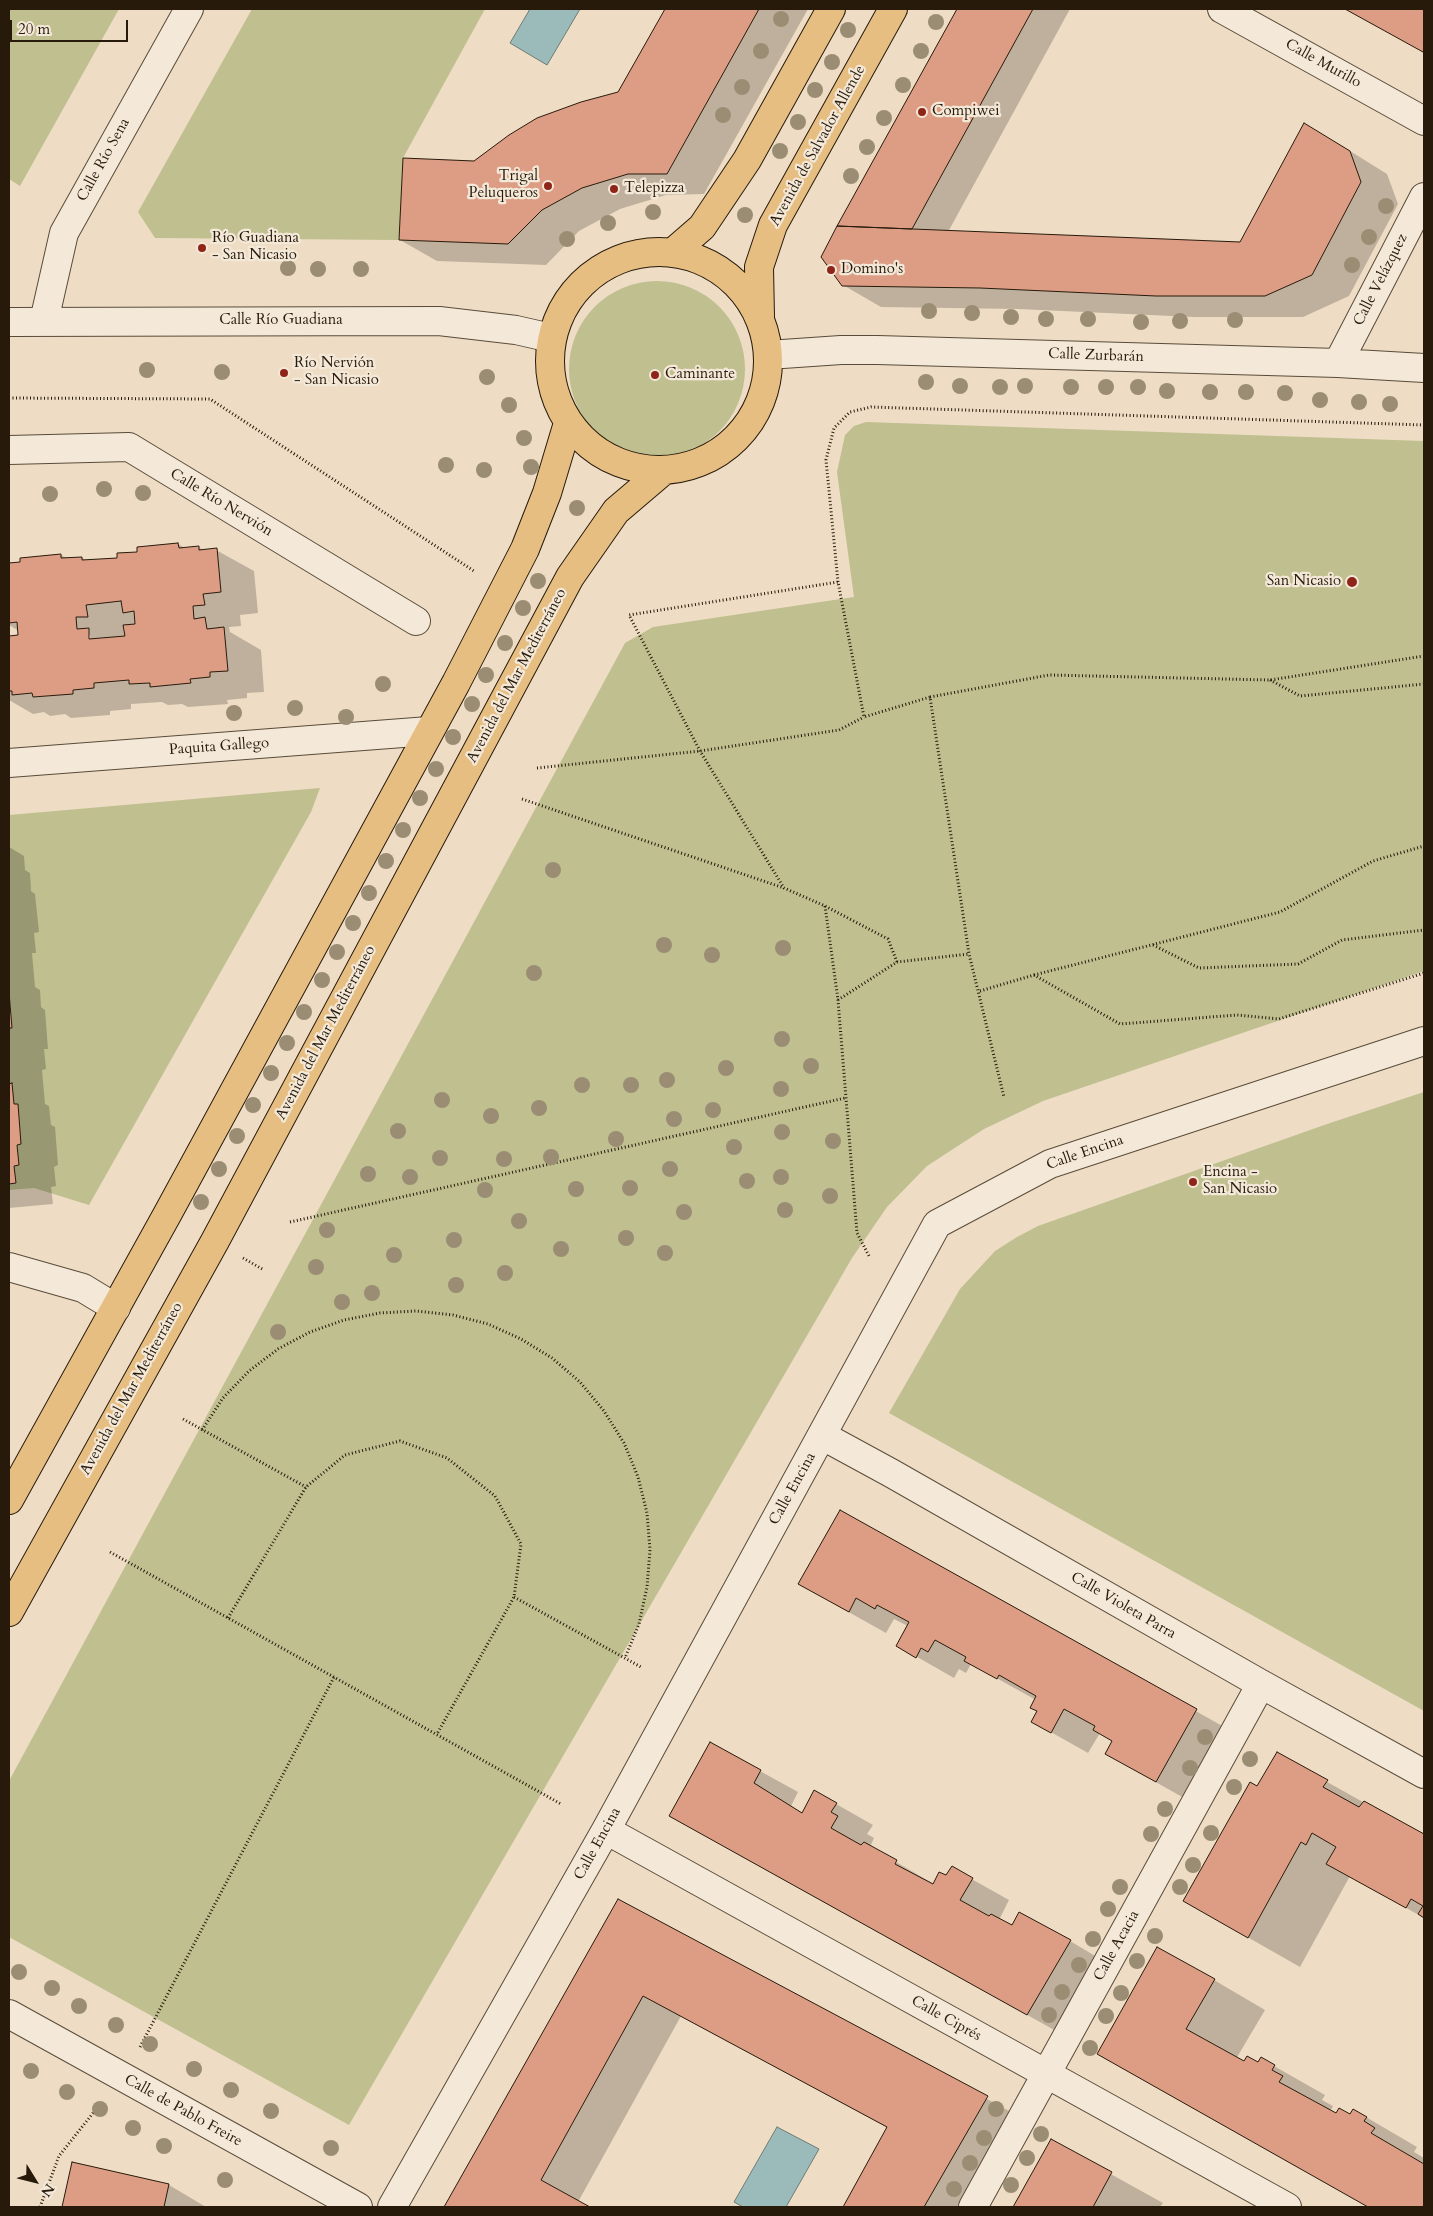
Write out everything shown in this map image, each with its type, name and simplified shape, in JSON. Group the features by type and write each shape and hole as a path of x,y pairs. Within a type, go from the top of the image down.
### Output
{"main road":[{"path":"672,253 702,227 747,160 830,9"},
{"name":"Avenida de Salvador Allende","path":"760,318 759,267 774,225 893,9"},
{"path":"672,253 700,260 725,273 746,294 760,318 768,355 765,390 751,422 727,447 697,464 663,471 626,466 593,450 568,423 555,398 550,370 551,338 561,311 581,284 608,265 639,254 672,253"},
{"path":"9,1500 116,1308 456,683 525,549 547,493 568,423"},
{"name":"Avenida del Mar Mediterráneo","path":"9,1612 220,1232 570,577 616,511 663,471"}],"street":[{"name":"Calle Río Sena","path":"44,321 64,233 189,9"},
{"name":"Calle Murillo","path":"1222,9 1424,121"},
{"name":"Calle Velázquez","path":"1338,364 1424,197"},
{"name":"Calle Río Guadiana","path":"9,322 439,321 516,330 551,338"},
{"name":"Calle Zurbarán","path":"768,355 842,350 877,350 1424,368"},
{"name":"Calle Río Nervión","path":"9,450 129,447 416,621"},
{"name":"Paquita Gallego","path":"9,763 429,731"},
{"name":"Calle Encina","path":"392,2207 606,1830 938,1224 1050,1164 1424,1041"},
{"path":"9,1267 83,1288 116,1308"},
{"name":"Calle Violeta Parra","path":"822,1436 891,1473 1261,1684 1424,1774"},
{"name":"Calle Acacia","path":"973,2207 1261,1684"},
{"name":"Calle Ciprés","path":"606,1830 1287,2207"},
{"name":"Calle de Pablo Freire","path":"9,2014 358,2207"}],"path":[{"path":"9,398 210,399 476,572 480,564"},
{"path":"864,717 838,582 826,460 834,428 850,412 871,407 1424,425"},
{"path":"784,888 700,751 629,615 838,582"},
{"path":"537,768 700,751 839,730 864,717 930,697 1049,675 1270,680 1424,656"},
{"path":"1270,680 1300,696 1424,684"},
{"path":"930,697 970,954 1004,1097"},
{"path":"522,799 784,888 825,906 888,938 897,962"},
{"path":"980,991 1034,975 1280,912 1373,861 1424,846"},
{"path":"825,906 838,1000 857,1233 868,1256"},
{"path":"1152,945 1199,968 1298,964 1342,940 1424,930"},
{"path":"838,1000 897,962 970,954"},
{"path":"1034,975 1120,1024 1237,1015 1279,1019 1424,973"},
{"path":"290,1222 845,1098"},
{"path":"240,1256 264,1270"},
{"path":"202,1430 223,1398 249,1371 278,1350 310,1332 344,1320 380,1312 416,1311 453,1315 488,1324 521,1339 552,1358 580,1382 604,1411 619,1435 638,1477 647,1513 649,1560 647,1587 639,1624 625,1658"},
{"path":"183,1419 306,1486"},
{"path":"228,1618 306,1486 345,1455 400,1441 447,1458 495,1496 521,1544 514,1597 437,1734"},
{"path":"110,1552 561,1804"},
{"path":"514,1597 641,1667"},
{"path":"40,2207 59,2156 121,2076 148,2033 334,1677"}],"green space":[{"path":"9,9 119,9 20,186 9,179"},
{"path":"252,9 485,9 403,158 399,240 155,238 138,212"},
{"path":"648,281 666,281 698,291 713,301 725,313 735,328 741,343 745,369 741,395 735,410 725,425 713,437 698,447 683,453 666,457 648,457 616,447 601,437 589,425 579,410 573,395 569,378 569,360 579,328 589,313 601,301 616,291 631,285"},
{"path":"866,422 1424,441 1424,971 1043,1101 984,1129 927,1166 887,1207 852,1258 349,2125 9,1937 9,1781 625,643 653,627 854,597 837,472 845,435 854,426"},
{"path":"320,788 311,812 89,1205 34,1188 9,1190 9,1184 16,1183 14,1166 19,1165 17,1145 21,1144 18,1105 14,1104 12,1084 9,1084 9,1028 12,1027 9,992 9,815"},
{"path":"1424,1092 1424,1711 889,1413 960,1289 995,1251 1017,1237 1038,1226 1330,1123"}],"water":[{"path":"530,9 580,9 547,65 510,43"},
{"path":"777,2127 819,2149 786,2207 743,2207 734,2202"}],"building":[{"path":"665,9 759,9 667,174 628,174 582,188 542,210 508,244 399,240 403,158 474,161 509,135 537,118 581,102 618,92"},
{"path":"957,9 1033,9 912,229 837,226"},
{"path":"1345,9 1424,9 1423,52"},
{"path":"1304,123 1350,151 1361,182 1312,275 1265,296 1156,296 980,288 842,286 821,257 837,226 1240,242"},
{"path":"178,543 179,548 199,546 199,550 217,548 221,592 203,594 205,605 193,606 194,619 205,617 207,629 224,627 228,671 210,672 210,677 190,679 191,683 150,687 150,683 129,684 129,680 94,683 94,688 73,690 73,694 33,697 32,693 12,695 12,691 9,691 9,636 18,635 17,622 9,623 9,563 20,562 20,558 61,554 61,558 82,557 82,560 117,558 117,553 137,552 137,547","holes":["121,601 123,613 134,611 135,624 123,625 125,636 89,639 89,628 77,629 76,617 88,617 86,605"]},
{"path":"9,992 12,1028 9,1028"},
{"path":"12,1083 14,1104 18,1104 21,1144 17,1145 19,1165 14,1166 16,1183 9,1184 9,1084"},
{"path":"840,1510 1197,1709 1156,1782 1105,1754 1112,1741 1093,1730 1095,1726 1064,1709 1051,1733 1031,1722 1037,1711 1030,1708 1036,1696 999,1675 997,1679 964,1661 966,1657 935,1640 928,1652 921,1648 916,1658 896,1646 909,1622 877,1605 875,1609 856,1598 849,1612 798,1584"},
{"path":"710,1742 761,1770 754,1783 802,1813 814,1790 837,1803 831,1812 838,1816 831,1828 861,1845 864,1842 897,1860 895,1864 933,1884 939,1872 946,1875 952,1866 973,1878 960,1900 989,1916 991,1914 1012,1925 1019,1912 1071,1940 1027,2015 669,1816"},
{"path":"1277,1752 1328,1780 1323,1787 1359,1807 1364,1801 1424,1834 1424,1918 1418,1914 1423,1906 1411,1899 1406,1908 1326,1864 1336,1847 1312,1833 1306,1845 1301,1842 1248,1938 1183,1901 1250,1782 1257,1786"},
{"path":"618,1899 988,2096 924,2207 843,2207 887,2127 643,1996 541,2180 590,2207 444,2207"},
{"path":"1157,1947 1215,1979 1186,2029 1244,2061 1247,2056 1258,2062 1261,2057 1275,2065 1272,2070 1283,2076 1279,2082 1336,2113 1339,2108 1350,2114 1353,2109 1367,2117 1364,2121 1375,2128 1371,2133 1424,2164 1424,2207 1368,2207 1097,2054"},
{"path":"1051,2139 1112,2172 1093,2207 1013,2207"},
{"path":"72,2162 169,2184 164,2207 62,2207"}],"place":[{"name":"Compiwei","path":"922,112"},
{"name":"Trigal Peluqueros","path":"548,186"},
{"name":"Telepizza","path":"614,189"},
{"name":"Río Guadiana - San Nicasio","path":"202,248"},
{"name":"Domino's","path":"831,270"},
{"name":"Río Nervión - San Nicasio","path":"284,373"},
{"name":"Caminante","path":"655,375"},
{"name":"San Nicasio","path":"1352,582"},
{"name":"Encina - San Nicasio","path":"1193,1182"}]}
